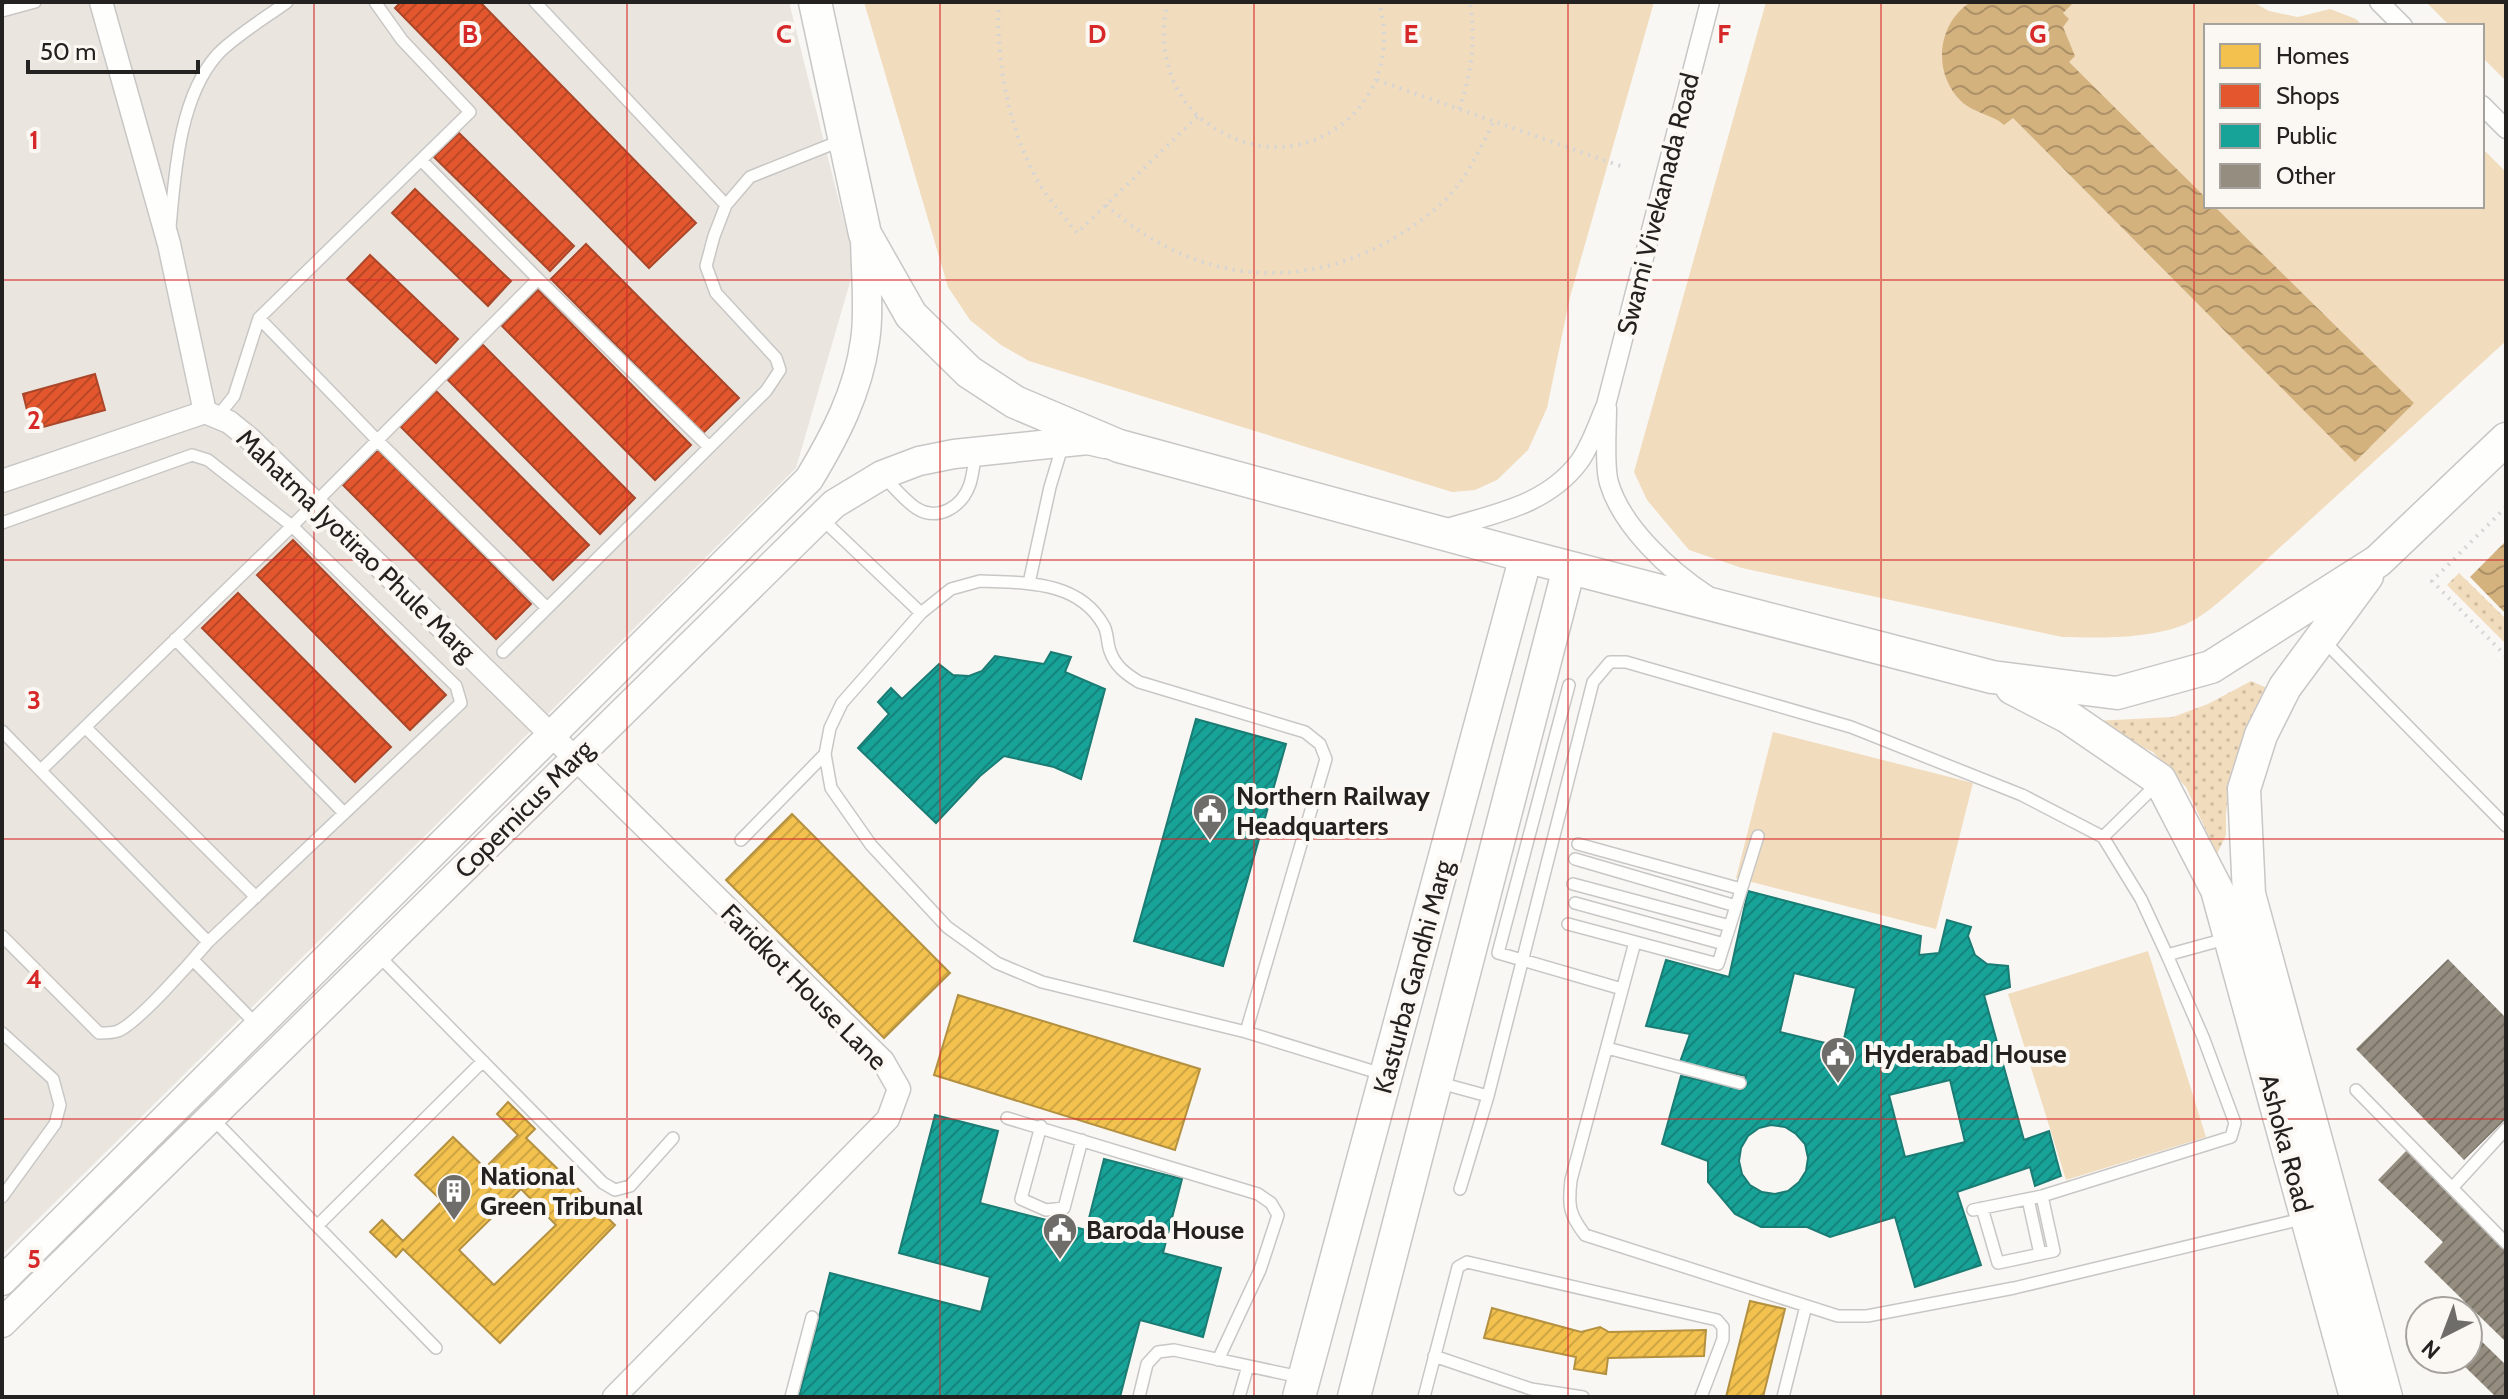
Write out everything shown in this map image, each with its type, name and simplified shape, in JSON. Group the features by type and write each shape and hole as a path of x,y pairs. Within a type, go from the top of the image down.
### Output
{"main road":[{"path":"815,2 865,234 911,315 969,372 1015,402 1119,446 1730,610 1992,677 2117,693 2211,667 2378,561 2506,439"},
{"name":"Kasturba Gandhi Marg","path":"1302,1387 1526,556"},
{"name":"Ashoka Road","path":"2378,561 2285,687 2261,735 2244,789 2249,894 2386,1397"},
{"name":"Kasturba Gandhi Marg","path":"1354,1397 1569,568"},
{"path":"1992,677 2068,717 2160,780"},
{"name":"Ashoka Road","path":"2160,780 2217,890 2356,1397"}],"street":[{"path":"2,481 211,414 169,244 101,2"},
{"name":"Swami Vivekanada Road","path":"1606,405 1710,2"},
{"path":"2379,2 2401,24"},
{"path":"2484,107 2506,129"},
{"name":"Copernicus Marg","path":"2,1281 809,479 847,410 866,339 865,234"},
{"path":"1436,531 1519,507 1556,487 1580,460 1606,405"},
{"path":"1606,405 1609,482 1626,520 1690,584 1730,610"},
{"name":"Mahatma Jyotirao Phule Marg","path":"211,414 250,439 575,760"},
{"name":"Copernicus Marg","path":"2,1323 827,511 882,475 919,461 954,454 1088,440 1119,446"},
{"path":"809,479 827,511"},
{"name":"Faridkot House Lane","path":"575,760 883,1061 899,1089 888,1119 614,1397"}],"lane":[{"path":"2,11 35,2"},
{"path":"169,244 177,160 196,87 218,54 287,2"},
{"path":"211,414 234,396 259,318 470,112 402,40 375,2"},
{"path":"535,2 726,205"},
{"path":"503,652 766,391 780,370 776,358 716,293 706,266 714,236 726,205 750,177 844,139"},
{"path":"422,161 709,447"},
{"path":"41,770 316,504 538,279"},
{"path":"259,318 547,608"},
{"path":"1029,583 1063,443"},
{"path":"882,475 918,510 931,514 943,513 964,498 971,483 976,452"},
{"path":"2,523 192,455 208,460 292,526 456,686 461,703 117,1032 99,1033 2,936"},
{"path":"827,511 921,613"},
{"path":"1246,1032 1326,759 1320,744 1305,732 1139,682 1121,670 1110,654 1105,628 1087,605 1055,587 980,581 951,589 921,613 842,703 830,728 825,754 831,788 871,845 947,927 997,963 1042,982 1246,1032 1386,1076"},
{"path":"175,639 344,813"},
{"path":"2322,639 2506,826"},
{"path":"1460,1189 1488,1096 1593,682 1610,662 1626,662 1851,727 2022,795 2103,837 2141,899 2167,955 2203,1037 2235,1123 2231,1137 2042,1196 1977,1209 1998,1263 2054,1251 2042,1196"},
{"path":"1569,685 1498,953 1622,989"},
{"path":"85,727 256,897"},
{"path":"2,731 208,942"},
{"path":"741,840 825,754"},
{"path":"2103,837 2160,780"},
{"path":"1568,924 1718,964 1758,836"},
{"path":"1578,844 1741,889"},
{"path":"1575,859 1736,906"},
{"path":"1573,884 1730,926"},
{"path":"1575,903 1724,944"},
{"path":"2167,955 2230,938"},
{"path":"1635,942 1571,1180 1569,1205 1574,1220 1585,1235 1838,1316 1867,1316 2014,1288 2307,1218"},
{"path":"377,954 603,1183 615,1190 630,1186 673,1138"},
{"path":"193,960 259,1026"},
{"path":"2,1033 53,1079 60,1105 55,1124 2,1197"},
{"path":"1607,1048 1740,1083"},
{"path":"317,1226 483,1061"},
{"path":"1435,1082 1488,1096"},
{"path":"2356,1090 2506,1243"},
{"path":"211,1117 436,1348"},
{"path":"1007,1118 1258,1194 1271,1203 1278,1215 1260,1270 1218,1360"},
{"path":"1041,1126 1021,1199 1046,1210 1064,1208 1082,1140"},
{"path":"2452,1188 2506,1129"},
{"path":"2028,1199 2040,1254"},
{"path":"1424,1397 1458,1267 1467,1262 1717,1320 1723,1327 1723,1339 1701,1397"},
{"path":"1783,1397 1806,1306"},
{"path":"791,1397 812,1317"},
{"path":"1139,1397 1147,1364 1158,1352 1174,1350 1248,1366 1302,1387"},
{"path":"1434,1356 1531,1389 1583,1397"},
{"path":"1239,1397 1248,1366"}],"path":[{"path":"999,2 1000,45 1009,111 1033,174 1077,233 1198,116"},
{"path":"1169,2 1164,32 1165,55 1171,77 1182,98 1198,116 1222,134 1251,145 1282,148 1312,141 1339,128 1361,106 1377,80 1385,51 1384,21 1379,2"},
{"path":"1459,109 1470,79 1473,58 1470,2"},
{"path":"1377,80 1626,168"},
{"path":"1106,205 1167,249 1215,266 1250,273 1290,273 1330,266 1372,251 1443,202 1480,149 1494,121"},
{"path":"2506,507 2432,581 2506,656"}],"shaded area":[{"path":"2,2 789,2 855,265 796,468 2,1255"},
{"path":"864,2 1654,2 1570,297 1547,408 1528,450 1497,480 1475,490 1452,492 1029,361 1001,345 970,320 948,287"},
{"path":"1766,2 2253,2 2269,11 2298,17 2330,9 2361,24 2204,24 2204,208 2484,208 2484,150 2506,172 2506,341 2252,573 2200,617 2181,626 2122,637 2062,637 1742,568 1689,550 1647,500 1634,472"},
{"path":"2426,2 2506,2 2506,81 2484,59 2484,24 2448,24"},
{"path":"2459,573 2506,619 2506,644 2447,585"},
{"path":"2251,681 2267,688 2232,769 2226,835 2217,854 2186,787 2153,752 2112,734 2095,721 2173,717 2208,704"},
{"path":"1773,732 1973,783 1936,929 1736,878"},
{"path":"2148,951 2206,1137 2066,1180 2008,994"}],"water":[{"path":"1971,2 2074,2 2063,13 2069,19 2063,27 2075,56 2069,62 2204,196 2204,208 2216,208 2414,403 2355,462 2013,118 2004,125 1961,101 1952,90 1942,63 1945,35 1960,11"},
{"path":"2506,541 2506,614 2470,577"}],"building: Homes":[{"path":"792,814 950,973 884,1038 726,880"},
{"path":"958,995 1200,1069 1175,1150 934,1075"},
{"name":"National Green Tribunal","path":"508,1102 535,1129 526,1138 615,1225 500,1343 403,1249 396,1257 370,1232 382,1220 403,1241 442,1201 415,1175 453,1137 485,1168 518,1135 497,1114","holes":["521,1189 556,1225 494,1285 459,1250"]},
{"path":"1750,1301 1785,1309 1763,1397 1726,1397"},
{"path":"1492,1308 1581,1332 1600,1327 1609,1332 1706,1330 1704,1356 1608,1358 1606,1374 1574,1369 1576,1357 1484,1338"}],"building: Shops":[{"path":"401,2 480,2 696,223 649,268 395,8"},
{"path":"459,133 574,246 550,271 434,157"},
{"path":"415,189 511,281 488,306 392,213"},
{"path":"586,244 739,398 703,433 551,279"},
{"path":"370,255 458,339 436,363 347,279"},
{"path":"538,290 691,445 655,480 502,326"},
{"path":"482,344 635,498 600,534 447,379"},
{"path":"95,374 105,410 32,430 23,394"},
{"path":"436,391 589,545 553,580 400,426"},
{"path":"378,450 531,604 496,639 343,485"},
{"path":"293,540 446,695 410,730 257,575"},
{"path":"238,593 391,747 355,782 202,628"}],"building: Public":[{"path":"1051,652 1071,657 1065,672 1105,689 1081,779 1054,767 1004,756 980,776 936,823 858,748 889,714 878,702 891,688 902,699 939,664 953,675 969,676 982,671 995,656 1044,664"},
{"name":"Northern Railway Headquarters","path":"1196,719 1286,744 1223,966 1134,941"},
{"name":"Hyderabad House","path":"1748,891 1921,936 1919,955 1939,953 1947,920 1971,927 1968,936 1975,955 1987,964 2008,966 2010,987 1984,995 2024,1140 2049,1131 2061,1176 2035,1186 2030,1167 1957,1192 1981,1265 1915,1287 1895,1217 1830,1237 1807,1227 1761,1227 1735,1214 1708,1182 1708,1161 1662,1144 1681,1076 1742,1089 1746,1076 1680,1062 1690,1034 1646,1026 1666,960 1729,977","holes":["1794,973 1856,988 1842,1047 1780,1032","1950,1080 1965,1142 1905,1157 1889,1095","1771,1125 1785,1127 1805,1144 1808,1158 1806,1171 1788,1191 1775,1194 1762,1192 1750,1185 1742,1174 1739,1161 1741,1148 1748,1136 1759,1128"]},
{"name":"Baroda House","path":"935,1115 998,1131 980,1203 1086,1230 1104,1159 1182,1179 1163,1253 1221,1268 1203,1337 1140,1320 1120,1397 799,1397 830,1273 981,1312 990,1277 899,1253"}],"building: Other":[{"path":"2448,959 2506,1018 2506,1119 2464,1160 2356,1049"},
{"path":"2407,1150 2506,1247 2506,1342 2484,1321 2484,1295 2458,1295 2424,1262 2443,1242 2378,1180"},
{"path":"2484,1344 2506,1365 2506,1397 2496,1397 2473,1375 2484,1375"}],"place":[{"name":"Northern Railway Headquarters","path":"1210,842"},
{"name":"Hyderabad House","path":"1838,1085"},
{"name":"National Green Tribunal","path":"454,1222"},
{"name":"Baroda House","path":"1060,1261"}]}
